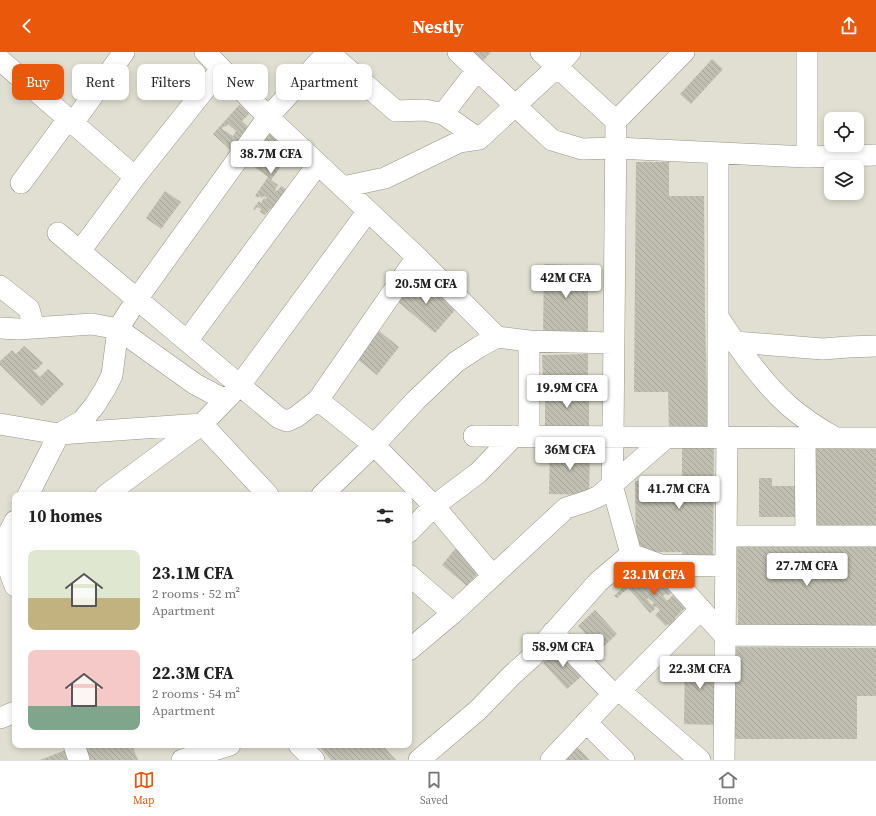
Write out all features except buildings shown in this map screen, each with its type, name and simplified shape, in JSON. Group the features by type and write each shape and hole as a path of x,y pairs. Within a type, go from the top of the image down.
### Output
{"street":[{"path":"10,52 0,60 135,177"},
{"path":"21,183 124,52"},
{"path":"204,52 217,64"},
{"path":"30,492 59,434 82,421 106,389 112,375 118,329 137,299 268,117 328,52 396,111 425,110 443,114 479,139"},
{"path":"458,52 552,140 582,149 616,148 807,157 876,155"},
{"path":"541,52 616,121"},
{"path":"343,187 384,178 459,142 479,139 557,67 570,52"},
{"path":"631,554 612,485 616,121 684,52"},
{"path":"807,52 807,157"},
{"path":"443,114 477,70"},
{"path":"80,251 135,177 213,80"},
{"path":"252,100 417,257 497,337"},
{"path":"718,154 718,317 726,536 724,760"},
{"path":"187,341 318,164"},
{"path":"110,492 202,424 240,384 368,211"},
{"path":"58,233 279,418 287,421 318,400 417,257"},
{"path":"0,286 29,309 34,328"},
{"path":"718,317 735,342 771,388 806,420 835,438"},
{"path":"0,328 18,330 92,324 118,329 195,384 225,400"},
{"path":"325,492 374,445 421,395 456,362 497,337 529,341 614,343"},
{"path":"412,529 434,506 478,473 521,436 529,341"},
{"path":"735,342 823,349 876,346"},
{"path":"318,400 374,445 434,506 493,576"},
{"path":"0,424 59,434 202,424"},
{"path":"202,424 265,492"},
{"path":"474,436 876,438"},
{"path":"412,647 493,576 566,508 588,502 599,496 667,437"},
{"path":"805,438 806,536"},
{"path":"12,528 5,546 12,574"},
{"path":"726,536 876,536"},
{"path":"631,554 662,565 725,566"},
{"path":"419,760 478,710 532,657 598,582 631,554"},
{"path":"662,565 724,635 876,636"},
{"path":"412,578 452,613"},
{"path":"551,760 586,722 701,609"},
{"path":"553,632 616,693 626,696 700,760"},
{"path":"0,718 12,713"},
{"path":"586,722 624,760"},
{"path":"75,748 79,760"},
{"path":"182,760 221,748"},
{"path":"232,748 236,760"},
{"path":"302,748 314,760"}]}
